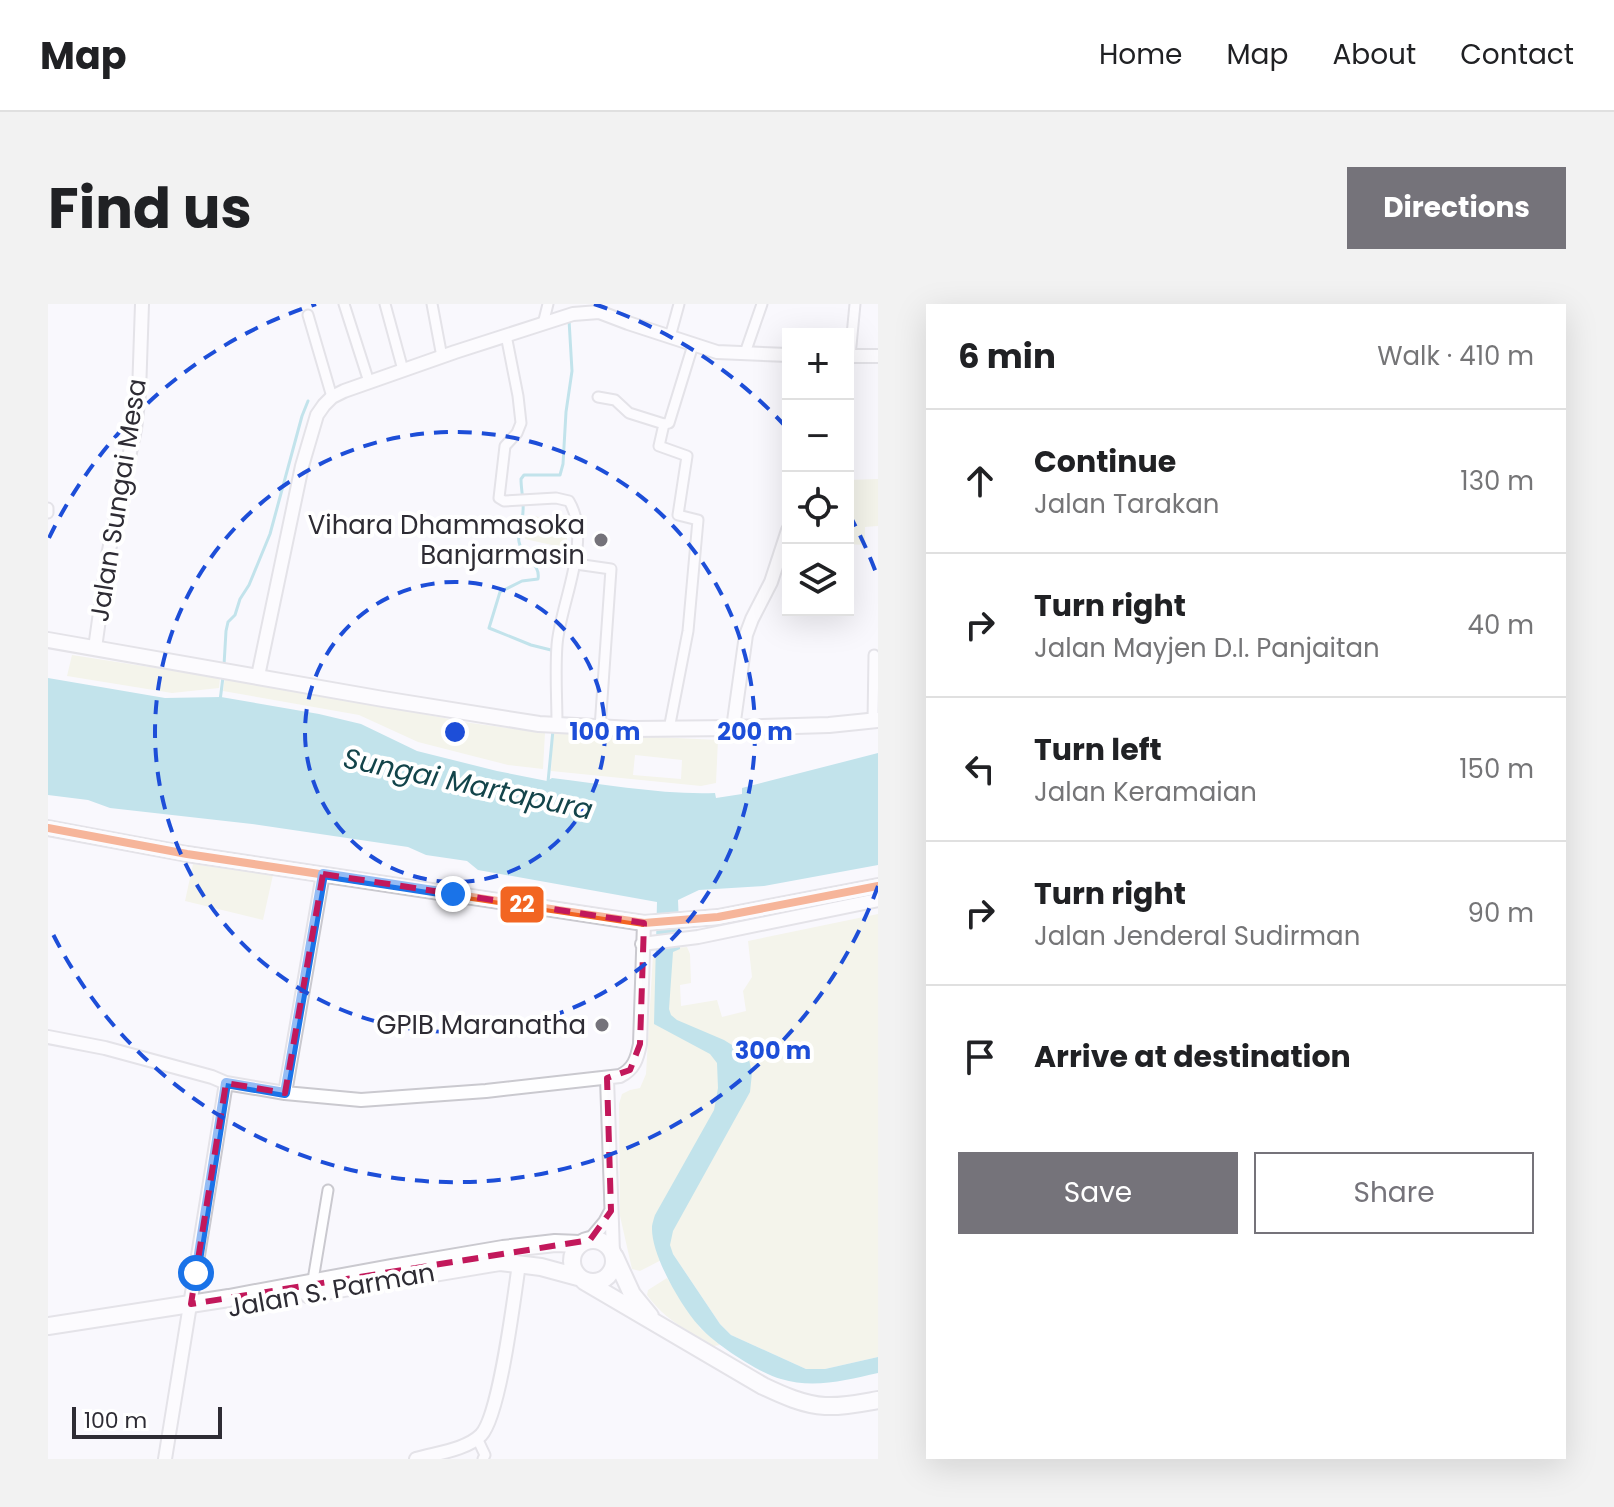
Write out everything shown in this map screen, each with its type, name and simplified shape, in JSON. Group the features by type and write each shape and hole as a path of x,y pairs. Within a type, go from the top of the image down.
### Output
{"highway":[{"path":"614,1255 613,1270 597,1283 581,1279 572,1264 572,1257 585,1242 601,1241 607,1245 614,1255 632,1294 659,1326"},
{"name":"Jalan S. Parman","path":"48,1326 190,1310 302,1284 503,1249 585,1242"},
{"name":"Jalan S. Parman","path":"48,1336 190,1310 489,1263 519,1264 581,1279 783,1395 823,1406 878,1400"}],"main road":[{"name":"Jalan Sungai Mesa","path":"95,648 108,555 135,429 142,304"},
{"path":"258,676 302,466 317,415 332,397 506,335 586,312 599,312 717,352 782,355"},
{"path":"854,356 878,356"},
{"path":"733,728 746,635 771,582 783,544"},
{"path":"48,640 383,699 553,725 669,729 829,725 875,720"},
{"path":"48,828 187,854 648,923 752,912 878,886"},
{"path":"285,1093 323,874"},
{"path":"648,943 684,939 878,900"},
{"path":"48,1037 120,1052 226,1083 335,1098 385,1099 607,1078 624,1074 636,1062 648,923"},
{"path":"607,1078 614,1255"},
{"path":"165,1459 226,1083"},
{"path":"585,1242 605,1222 611,1211"},
{"path":"416,1459 451,1454 477,1438 489,1423 497,1396 519,1264"}],"street":[{"path":"344,304 369,382"},
{"path":"385,304 403,370"},
{"path":"432,304 442,357"},
{"path":"543,324 548,304"},
{"path":"670,337 679,304"},
{"path":"745,353 762,304"},
{"path":"852,328 855,304"},
{"path":"308,315 332,397"},
{"path":"506,335 521,423 517,433 505,446 499,498 504,501 556,498 569,501 576,518 576,564 559,625 556,648 553,725"},
{"path":"598,397 615,400 629,413 669,423 693,345"},
{"path":"664,424 659,446 687,456 678,515 698,520 688,631 669,729"},
{"path":"576,564 611,569 600,728"},
{"path":"874,655 875,720"},
{"path":"302,1284 313,1280 328,1190"},
{"path":"477,1438 486,1458"}],"highlighted area":[{"path":"323,874 644,923 640,1044 630,1070 607,1078 611,1211 590,1240 191,1304 226,1083 285,1093"}],"green space":[{"path":"878,479 878,526 865,527 865,545 854,544 854,480"},
{"path":"530,515 570,524 565,548 525,539"},
{"path":"72,655 220,678 219,688 172,693 67,676"},
{"path":"225,677 471,723 545,733 543,769 508,765 418,742 359,715 223,691"},
{"path":"553,732 718,740 716,783 701,786 551,771","holes":["635,755 682,760 681,779 633,775"]},
{"path":"193,864 273,875 263,920 185,901"},
{"path":"878,914 878,1357 825,1369 806,1369 731,1335 720,1324 673,1254 640,1271 632,1269 620,1216 619,1104 622,1094 640,1088 646,1074 653,955 660,949 687,947 690,954 691,983 680,985 681,1006 717,1000 722,1017 746,1011 743,991 752,977 748,941"},
{"path":"667,1278 700,1328 720,1345 714,1346 678,1324 647,1295 648,1290"}],"water":[{"name":"Sungai Martapura","path":"48,678 165,698 221,697 319,714 361,724 417,751 547,781 552,778 654,791 715,793 716,798 742,794 742,788 878,753 878,865 764,886 699,890 678,900 680,949 673,952 669,1009 677,1020 724,1040 748,1055 752,1073 750,1092 673,1231 670,1245 673,1254 720,1324 731,1335 806,1369 825,1369 878,1357 878,1373 806,1383 781,1379 761,1371 725,1349 699,1326 676,1293 662,1265 653,1238 655,1216 714,1110 718,1088 717,1063 710,1054 654,1024 657,902 478,870 467,861 426,855 408,847 252,824 110,808 88,800 48,795"}],"waterway":[{"path":"554,655 551,650 489,628 500,592 522,581 538,579 537,569 519,542 523,515 521,479 524,475 560,475 572,371 569,320"},
{"path":"224,665 228,622 235,615 270,534 308,401"},
{"path":"220,701 223,677"},
{"name":"Sungai Martapura","path":"548,782 553,730"}],"transit line":[{"name":"22","path":"48,828 187,854 644,923 718,917 878,886"}],"place":[{"name":"Vihara Dhammasoka Banjarmasin","path":"601,540"},
{"name":"GPIB Maranatha","path":"602,1025"}],"route":[{"path":"196,1273 226,1083 285,1093 323,874 453,894"}]}
